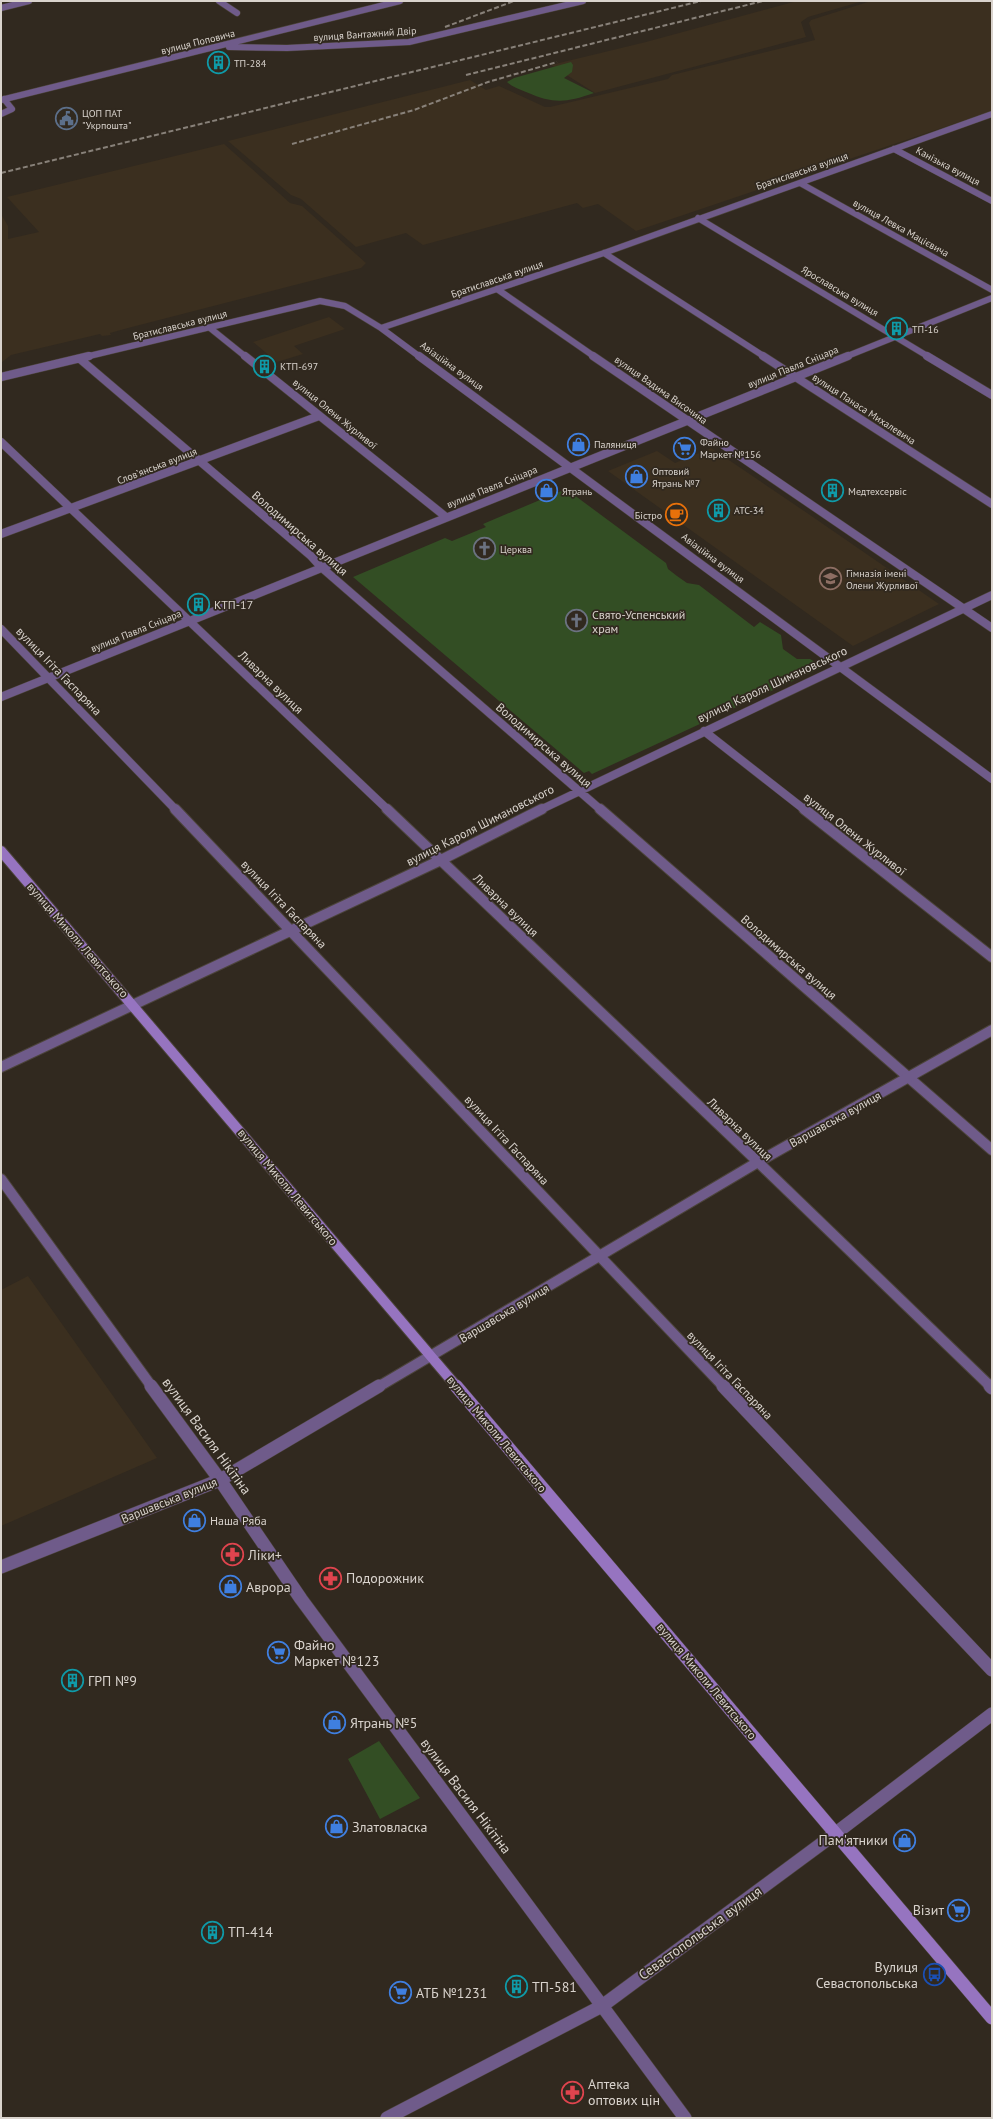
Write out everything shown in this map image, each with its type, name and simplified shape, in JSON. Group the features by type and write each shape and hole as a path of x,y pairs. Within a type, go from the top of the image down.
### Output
{"main road":[{"name":"вулиця Миколи Левитського","path":"1,852 132,1004 992,2018"}],"street":[{"path":"1,8 29,1"},
{"path":"219,1 237,13"},
{"name":"вулиця Поповича","path":"2,100 400,1"},
{"name":"вулиця Вантажний Двір","path":"215,47 287,48 409,42 583,1"},
{"path":"1,114 12,109 2,100"},
{"name":"Братиславська вулиця","path":"1,377 311,303 327,301 350,307 381,328 604,253 698,218 992,114"},
{"path":"982,118 992,123"},
{"name":"Канізька вулиця","path":"894,149 992,201"},
{"name":"вулиця Левка Мацієвича","path":"800,183 992,290"},
{"name":"Ярославська вулиця","path":"698,218 992,395"},
{"name":"вулиця Панаса Михалевича","path":"604,253 992,504"},
{"name":"вулиця Вадима Височина","path":"497,289 992,628"},
{"name":"вулиця Павла Сніцара","path":"1,697 570,466 992,298"},
{"name":"вулиця Олени Журливої","path":"210,328 446,517"},
{"name":"Авіаційна вулиця","path":"381,328 570,466 992,779"},
{"name":"Володимирська вулиця","path":"80,359 311,556 321,568 992,1150"},
{"name":"Словʼянська вулиця","path":"1,534 71,510 319,416"},
{"name":"Ливарна вулиця","path":"1,442 758,1162 992,1388"},
{"name":"вулиця Кароля Шимановського","path":"1,1067 132,1004 292,931 441,860 578,790 992,595"},
{"name":"вулиця Ігіта Гаспаряна","path":"1,629 47,679 292,931 992,1670"},
{"name":"вулиця Олени Журливої","path":"704,731 992,957"},
{"name":"Варшавська вулиця","path":"1,1567 220,1480 758,1162 992,1030"},
{"name":"вулиця Василя Нікітіна","path":"1,1179 220,1480 301,1600 685,2118"},
{"name":"Севастопольська вулиця","path":"387,2118 602,2006 836,1833 992,1714"}],"shaded area":[{"path":"797,1 863,1 808,17 801,22 806,37 595,93 551,65 646,42"},
{"path":"871,1 992,1 992,111 636,231 598,204 583,208 577,203 423,245 406,233 356,247 301,199 291,195 228,141 470,80 486,90 499,86 545,107 550,107 668,79 672,75 815,40 809,23 811,20"},
{"path":"224,144 290,203 302,206 366,263 361,268 128,328 110,333 111,335 102,336 100,334 11,355 1,363 1,214 8,226 8,239 39,232 7,197"},
{"path":"329,317 345,329 294,346 303,354 277,362 253,342"},
{"path":"711,448 939,604 853,646 608,471 657,451 675,463"},
{"path":"28,1276 157,1458 1,1526 1,1290"}],"green space":[{"path":"571,62 573,65 572,72 564,78 594,93 575,99 560,101 544,99 513,87 507,82 514,78"},
{"path":"566,489 666,563 668,569 687,583 699,585 754,627 760,622 781,635 783,649 797,659 810,659 823,667 592,774 589,771 584,773 353,577 445,538 452,541 486,527 483,524"},
{"path":"379,1741 420,1798 380,1819 348,1759"}],"railway":[{"path":"445,27 514,1"},
{"path":"1,173 701,1"},
{"path":"466,75 763,1"},
{"path":"292,144 414,110 488,82 557,62"}],"place":[{"name":"ТП-284","path":"218,63"},
{"name":"ЦОП ПАТ \"Укрпошта\"","path":"66,119"},
{"name":"ТП-16","path":"897,329"},
{"name":"КТП-697","path":"265,366"},
{"name":"Паляниця","path":"579,444"},
{"name":"Файно Маркет №156","path":"685,448"},
{"name":"Оптовий Ятрань №7","path":"636,477"},
{"name":"Ятрань","path":"547,491"},
{"name":"Медтехсервіс","path":"833,491"},
{"name":"АТС-34","path":"718,510"},
{"name":"Бістро","path":"677,515"},
{"name":"Церква","path":"484,549"},
{"name":"Гімназія імені Олени Журливої","path":"831,579"},
{"name":"КТП-17","path":"199,604"},
{"name":"Свято-Успенський храм","path":"576,621"},
{"name":"Наша Ряба","path":"195,1520"},
{"name":"Ліки+","path":"232,1555"},
{"name":"Подорожник","path":"331,1578"},
{"name":"Аврора","path":"231,1587"},
{"name":"Файно Маркет №123","path":"279,1653"},
{"name":"ГРП №9","path":"73,1681"},
{"name":"Ятрань №5","path":"334,1723"},
{"name":"Златовласка","path":"337,1827"},
{"name":"Пам'ятники","path":"904,1840"},
{"name":"Візит","path":"959,1910"},
{"name":"ТП-414","path":"213,1932"},
{"name":"Вулиця Севастопольська","path":"934,1975"},
{"name":"ТП-581","path":"517,1987"},
{"name":"АТБ №1231","path":"401,1993"},
{"name":"Аптека оптових цін","path":"573,2092"}]}
